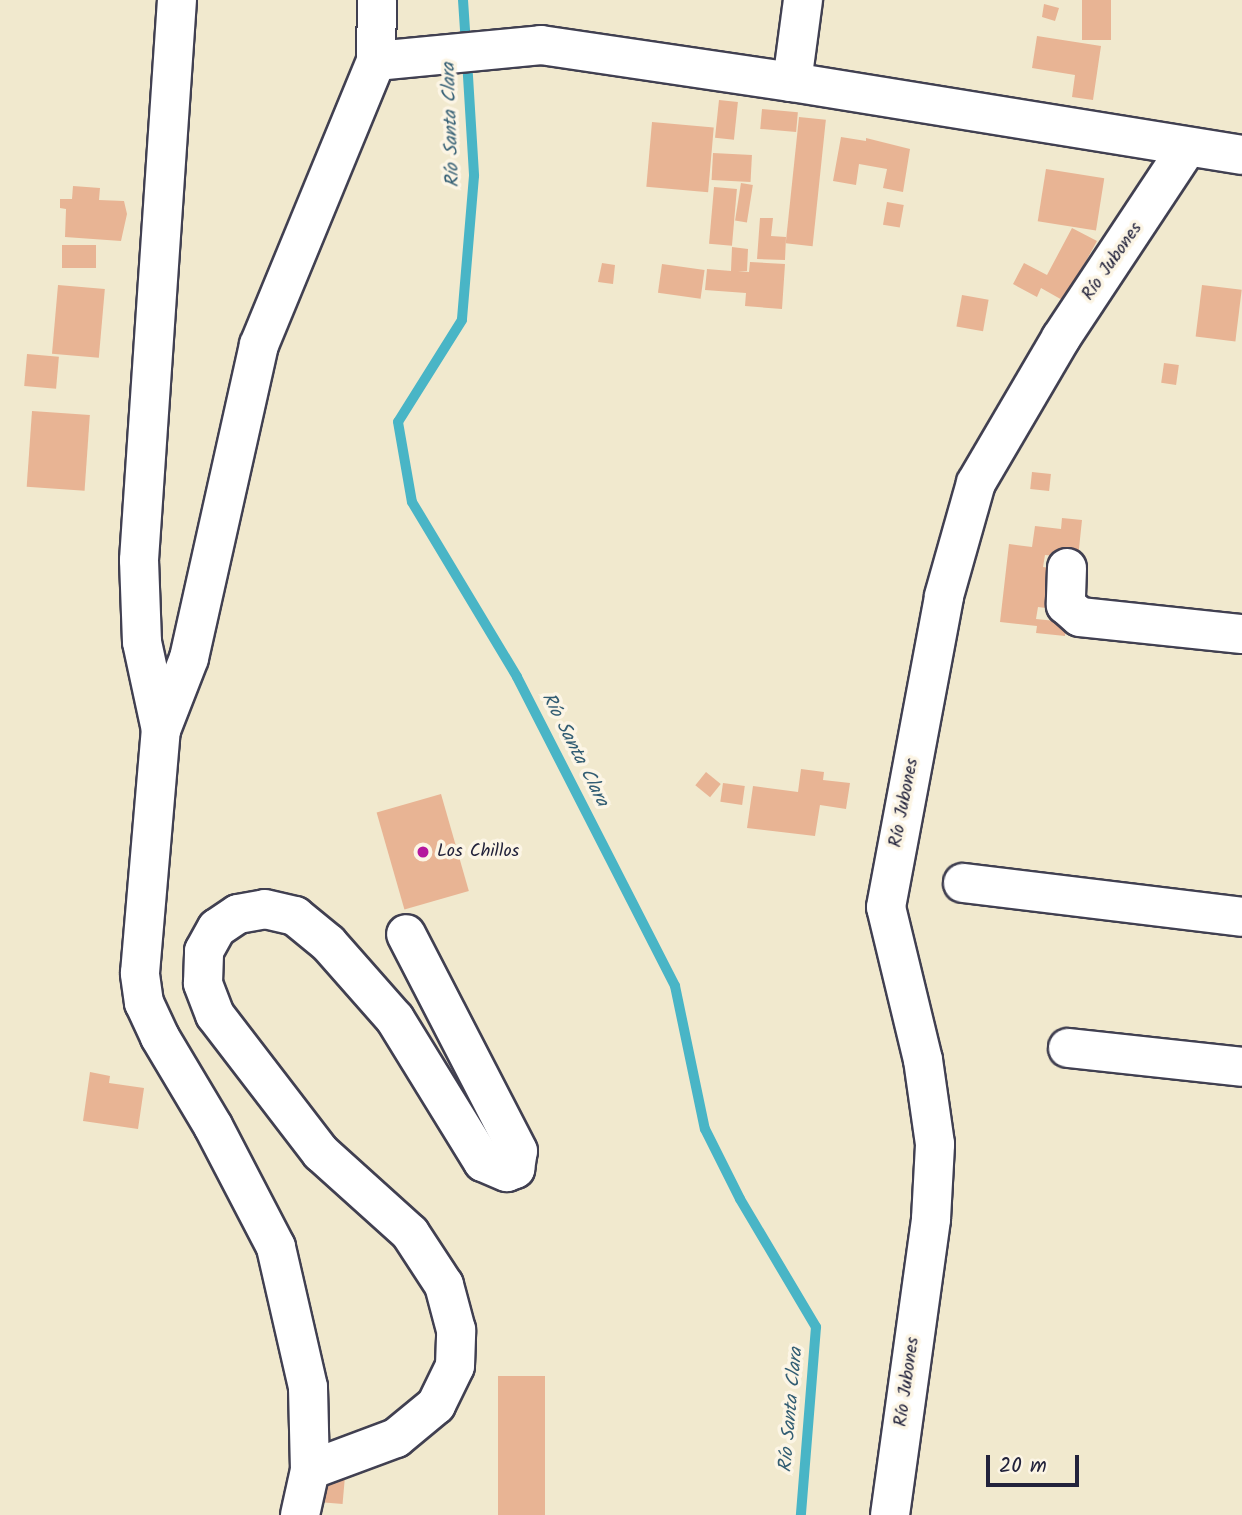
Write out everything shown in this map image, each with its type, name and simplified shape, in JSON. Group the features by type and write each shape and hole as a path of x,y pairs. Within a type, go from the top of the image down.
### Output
{"street":[{"path":"161,730 142,642 139,560 177,0"},
{"path":"300,1515 310,1470 308,1387 276,1247 144,1003 140,973 161,730 189,658 259,345 393,58 377,0"},
{"path":"792,82 803,0"},
{"path":"393,58 541,44 792,82 1186,149 1242,155"},
{"name":"Río Jubones","path":"890,1515 931,1219 935,1144 920,1048 886,907 944,596 976,483 1061,338 1186,149"},
{"path":"1067,568 1066,605 1080,617 1242,634"},
{"path":"963,883 1242,916"},
{"path":"310,1470 396,1438 436,1405 455,1366 456,1330 444,1285 410,1233 321,1153 215,1015 203,983 204,951 217,928 238,914 265,909 295,916 328,943 396,1019 484,1162 506,1172 515,1168 518,1151 407,934"},
{"path":"1068,1048 1242,1067"}],"building":[{"path":"1082,0 1111,0 1111,40 1082,40"},
{"path":"1044,4 1059,8 1055,21 1042,17"},
{"path":"1037,36 1101,46 1093,100 1072,97 1075,75 1032,68"},
{"path":"719,100 738,102 734,140 715,138"},
{"path":"762,109 798,112 796,132 760,129"},
{"path":"799,117 826,120 813,246 786,243"},
{"path":"652,122 714,127 708,192 646,187"},
{"path":"841,137 866,141 866,138 910,149 903,192 883,188 887,169 859,164 856,185 833,181"},
{"path":"713,153 752,155 751,182 712,180"},
{"path":"1046,169 1104,178 1096,231 1038,221"},
{"path":"741,183 753,185 747,222 735,221"},
{"path":"73,186 100,188 99,200 124,201 127,214 121,241 65,237 66,209 60,208 60,199 72,199"},
{"path":"714,187 737,189 732,246 709,244"},
{"path":"887,202 904,205 900,228 883,225"},
{"path":"760,218 773,218 771,236 786,237 785,260 757,259"},
{"path":"1072,228 1097,241 1064,301 1041,288 1037,297 1013,284 1024,263 1047,275"},
{"path":"62,245 96,245 96,268 62,268"},
{"path":"732,247 748,249 747,271 738,271 749,272 750,262 785,264 782,309 745,306 746,293 705,290 707,269 731,271"},
{"path":"602,263 615,265 613,284 598,282"},
{"path":"662,264 705,270 701,299 658,293"},
{"path":"58,285 105,289 99,358 52,354"},
{"path":"1202,285 1242,290 1235,341 1196,337"},
{"path":"962,295 989,300 983,331 956,327"},
{"path":"27,354 59,357 56,389 24,386"},
{"path":"1164,363 1179,365 1176,385 1161,383"},
{"path":"32,411 90,415 85,491 27,487"},
{"path":"1032,472 1051,474 1049,491 1030,489"},
{"path":"1062,518 1082,520 1078,558 1045,555 1043,567 1051,568 1046,608 1038,607 1036,619 1066,622 1065,636 1036,633 1037,626 1000,622 1009,544 1032,547 1035,526 1061,529"},
{"path":"801,769 824,772 823,780 850,783 846,809 820,805 815,836 747,828 753,786 798,792"},
{"path":"706,772 721,784 710,797 695,785"},
{"path":"723,783 745,786 742,805 720,802"},
{"name":"Los Chillos","path":"441,794 469,891 404,910 377,812"},
{"path":"90,1072 110,1076 109,1083 144,1088 138,1129 83,1121"},
{"path":"498,1376 545,1376 545,1515 498,1515"},
{"path":"321,1475 345,1477 343,1504 319,1502"}],"waterway":[{"name":"Río Santa Clara","path":"463,0 466,45"},
{"name":"Río Santa Clara","path":"467,60 474,176 462,320 398,422 412,502 517,677 675,986 705,1129 740,1199 816,1327 801,1515"}],"place":[{"name":"Los Chillos","path":"423,852"}]}
